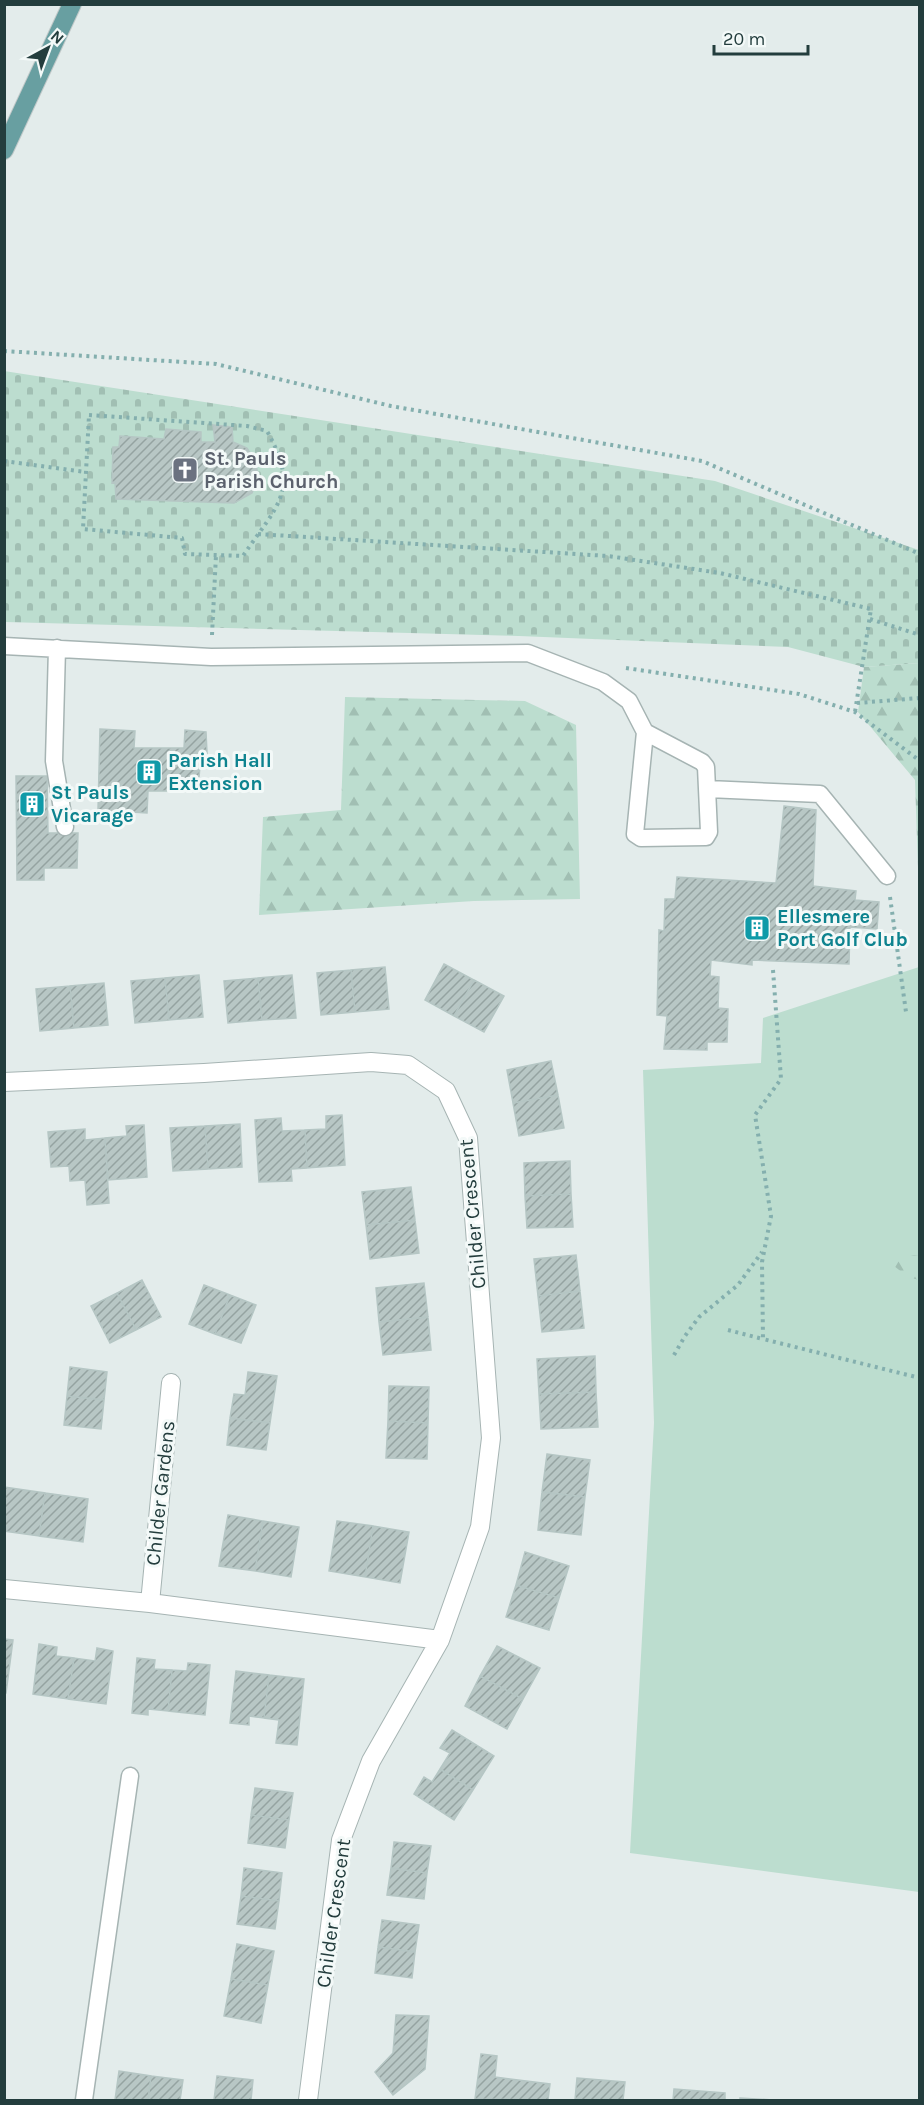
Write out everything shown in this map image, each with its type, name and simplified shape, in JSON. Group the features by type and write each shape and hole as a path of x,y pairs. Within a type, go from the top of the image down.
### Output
{"main road":[{"path":"4,150 72,4"}],"street":[{"name":"Childer Crescent","path":"4,1082 204,1073 371,1062 408,1065 446,1090 468,1138 491,1438 480,1527 440,1640 371,1761 340,1840 308,2100"},
{"name":"Childer Gardens","path":"150,1603 171,1383"},
{"path":"4,1589 150,1603 440,1640"}],"lane":[{"path":"4,646 212,657 528,653 603,681 629,701 645,732 635,834 640,838 706,837 709,832 706,767 702,762 645,732"},
{"path":"57,648 54,761 65,827"},
{"path":"708,789 820,794 887,876"},
{"path":"84,2100 130,1776"}],"path":[{"path":"4,351 216,364 391,406 702,461 920,554"},
{"path":"89,415 247,426 267,431 279,453 285,478 283,496 258,534 243,556 185,554 182,538 83,530 89,415"},
{"path":"4,461 85,472"},
{"path":"258,534 608,556 720,573 871,609 855,712"},
{"path":"212,657 216,555"},
{"path":"870,619 920,635"},
{"path":"623,667 799,694 855,712 920,761"},
{"path":"857,703 920,698"},
{"path":"887,876 906,1012"},
{"path":"763,1339 762,1262 771,1216 755,1115 782,1079 773,970"},
{"path":"674,1355 699,1317 738,1285 764,1249"},
{"path":"728,1330 920,1378"}],"green space":[{"path":"4,371 715,481 919,550 919,663 864,667 788,647 519,636 5,622"},
{"path":"920,663 919,898 915,780 858,712 864,667"},
{"path":"345,697 525,701 576,725 580,899 474,901 259,915 263,817 341,810"},
{"name":"Ellesmere Port Golf Club","path":"919,967 919,1892 630,1853 654,1423 643,1070 761,1063 763,1018"},
{"path":"914,1255 919,1256 919,1280 908,1277 889,1262"}],"building":[{"name":"St. Pauls Parish Church","path":"213,425 232,427 233,442 247,448 256,462 258,478 252,493 234,503 116,499 115,482 112,483 113,447 119,447 120,436 164,439 166,429 201,432 201,442 215,442"},
{"name":"Parish Hall Extension","path":"100,729 135,731 134,748 184,748 185,730 206,732 207,753 201,752 198,791 148,791 147,813 98,810"},
{"name":"St Pauls Vicarage","path":"16,776 47,776 48,833 78,833 77,868 44,868 44,880 17,880"},
{"name":"Ellesmere Port Golf Club","path":"784,806 816,810 813,886 856,891 855,900 879,902 877,929 850,927 849,964 752,960 752,965 711,960 710,976 719,977 718,1008 728,1009 727,1042 707,1042 707,1050 664,1049 667,1016 657,1015 659,930 664,931 665,899 675,899 677,877 776,883"},
{"path":"444,964 474,980 454,1016 425,1000"},
{"path":"385,967 389,1009 355,1012 351,970"},
{"path":"351,970 355,1012 321,1015 317,973"},
{"path":"199,975 203,1017 169,1020 165,978"},
{"path":"292,975 296,1018 262,1020 258,978"},
{"path":"165,978 169,1020 135,1023 131,981"},
{"path":"258,978 262,1020 228,1023 224,981"},
{"path":"474,980 504,996 484,1032 454,1016"},
{"path":"104,983 108,1025 74,1028 70,986"},
{"path":"70,986 74,1028 40,1031 36,989"},
{"path":"551,1061 558,1095 513,1103 507,1070"},
{"path":"558,1095 564,1128 519,1136 513,1103"},
{"path":"342,1115 345,1165 307,1168 305,1130 326,1129 326,1116"},
{"path":"281,1118 282,1131 305,1130 307,1168 291,1169 292,1181 259,1182 255,1120"},
{"path":"240,1124 242,1167 208,1169 205,1126"},
{"path":"144,1125 147,1177 108,1180 105,1138 127,1136 126,1126"},
{"path":"205,1126 208,1169 173,1171 170,1128"},
{"path":"85,1129 85,1140 105,1138 109,1203 87,1205 85,1180 70,1181 69,1166 51,1167 48,1132"},
{"path":"570,1161 571,1194 525,1196 524,1163"},
{"path":"411,1187 415,1220 366,1225 362,1192"},
{"path":"571,1194 573,1227 527,1228 525,1196"},
{"path":"415,1220 419,1253 370,1259 366,1225"},
{"path":"576,1255 580,1291 538,1296 534,1259"},
{"path":"142,1280 161,1317 136,1330 117,1293"},
{"path":"424,1283 428,1317 379,1322 376,1288"},
{"path":"204,1285 230,1295 215,1334 189,1324"},
{"path":"580,1291 584,1328 542,1332 538,1296"},
{"path":"117,1293 136,1330 110,1343 91,1306"},
{"path":"230,1295 256,1305 241,1343 215,1334"},
{"path":"428,1317 431,1350 383,1355 379,1322"},
{"path":"595,1356 596,1392 539,1394 537,1359"},
{"path":"70,1367 107,1372 104,1400 67,1396"},
{"path":"248,1372 277,1376 270,1423 230,1418 234,1394 245,1395"},
{"path":"389,1386 429,1387 428,1423 388,1421"},
{"path":"596,1392 598,1427 541,1429 539,1394"},
{"path":"67,1396 104,1400 101,1429 64,1425"},
{"path":"230,1418 270,1423 266,1450 227,1445"},
{"path":"388,1421 428,1423 427,1459 386,1458"},
{"path":"547,1454 590,1460 585,1497 542,1492"},
{"path":"4,1487 45,1493 39,1536 4,1531"},
{"path":"542,1492 585,1497 581,1535 538,1530"},
{"path":"45,1493 88,1499 83,1542 39,1536"},
{"path":"228,1515 263,1521 255,1571 219,1566"},
{"path":"263,1521 299,1527 291,1577 255,1571"},
{"path":"337,1521 373,1526 365,1577 329,1571"},
{"path":"373,1526 409,1532 400,1583 365,1577"},
{"path":"525,1552 569,1566 559,1598 516,1585"},
{"path":"516,1585 559,1598 549,1630 506,1617"},
{"path":"4,1639 13,1640 6,1693 4,1693"},
{"path":"39,1644 57,1647 56,1656 74,1658 68,1699 33,1694"},
{"path":"497,1646 540,1668 523,1699 480,1676"},
{"path":"97,1648 113,1651 106,1704 68,1699 74,1658 95,1661"},
{"path":"137,1658 155,1660 154,1669 172,1670 168,1711 148,1709 148,1715 132,1713"},
{"path":"188,1663 210,1665 205,1715 168,1711 172,1670 187,1671"},
{"path":"236,1671 269,1675 264,1718 249,1716 249,1725 230,1723"},
{"path":"269,1675 304,1679 297,1745 276,1743 279,1720 264,1718"},
{"path":"480,1676 523,1699 507,1729 465,1706"},
{"path":"452,1730 494,1756 473,1790 440,1769 450,1753 440,1748"},
{"path":"440,1769 473,1790 454,1820 414,1794 424,1777 432,1782"},
{"path":"255,1788 293,1793 289,1820 251,1815"},
{"path":"251,1815 289,1820 285,1848 248,1843"},
{"path":"394,1842 431,1846 427,1873 391,1868"},
{"path":"244,1868 282,1873 279,1901 241,1896"},
{"path":"391,1868 427,1873 424,1899 387,1895"},
{"path":"241,1896 279,1901 275,1929 237,1924"},
{"path":"382,1920 419,1925 415,1952 378,1947"},
{"path":"237,1944 274,1951 268,1985 231,1979"},
{"path":"378,1947 415,1952 412,1978 375,1973"},
{"path":"231,1979 268,1985 261,2023 224,2016"},
{"path":"396,2015 429,2016 425,2069 393,2095 375,2072 393,2053"},
{"path":"481,2054 497,2056 495,2077 550,2084 548,2100 475,2099"},
{"path":"119,2071 151,2076 148,2100 115,2100"},
{"path":"151,2076 183,2080 180,2100 148,2100"},
{"path":"217,2076 253,2080 251,2100 214,2100"},
{"path":"577,2078 625,2082 623,2100 575,2100"},
{"path":"674,2089 725,2093 725,2100 673,2100"},
{"path":"740,2098 773,2100 740,2100"}],"place":[{"name":"St. Pauls Parish Church","path":"185,470"},
{"name":"Parish Hall Extension","path":"149,772"},
{"name":"St Pauls Vicarage","path":"32,804"},
{"name":"Ellesmere Port Golf Club","path":"757,928"}]}
